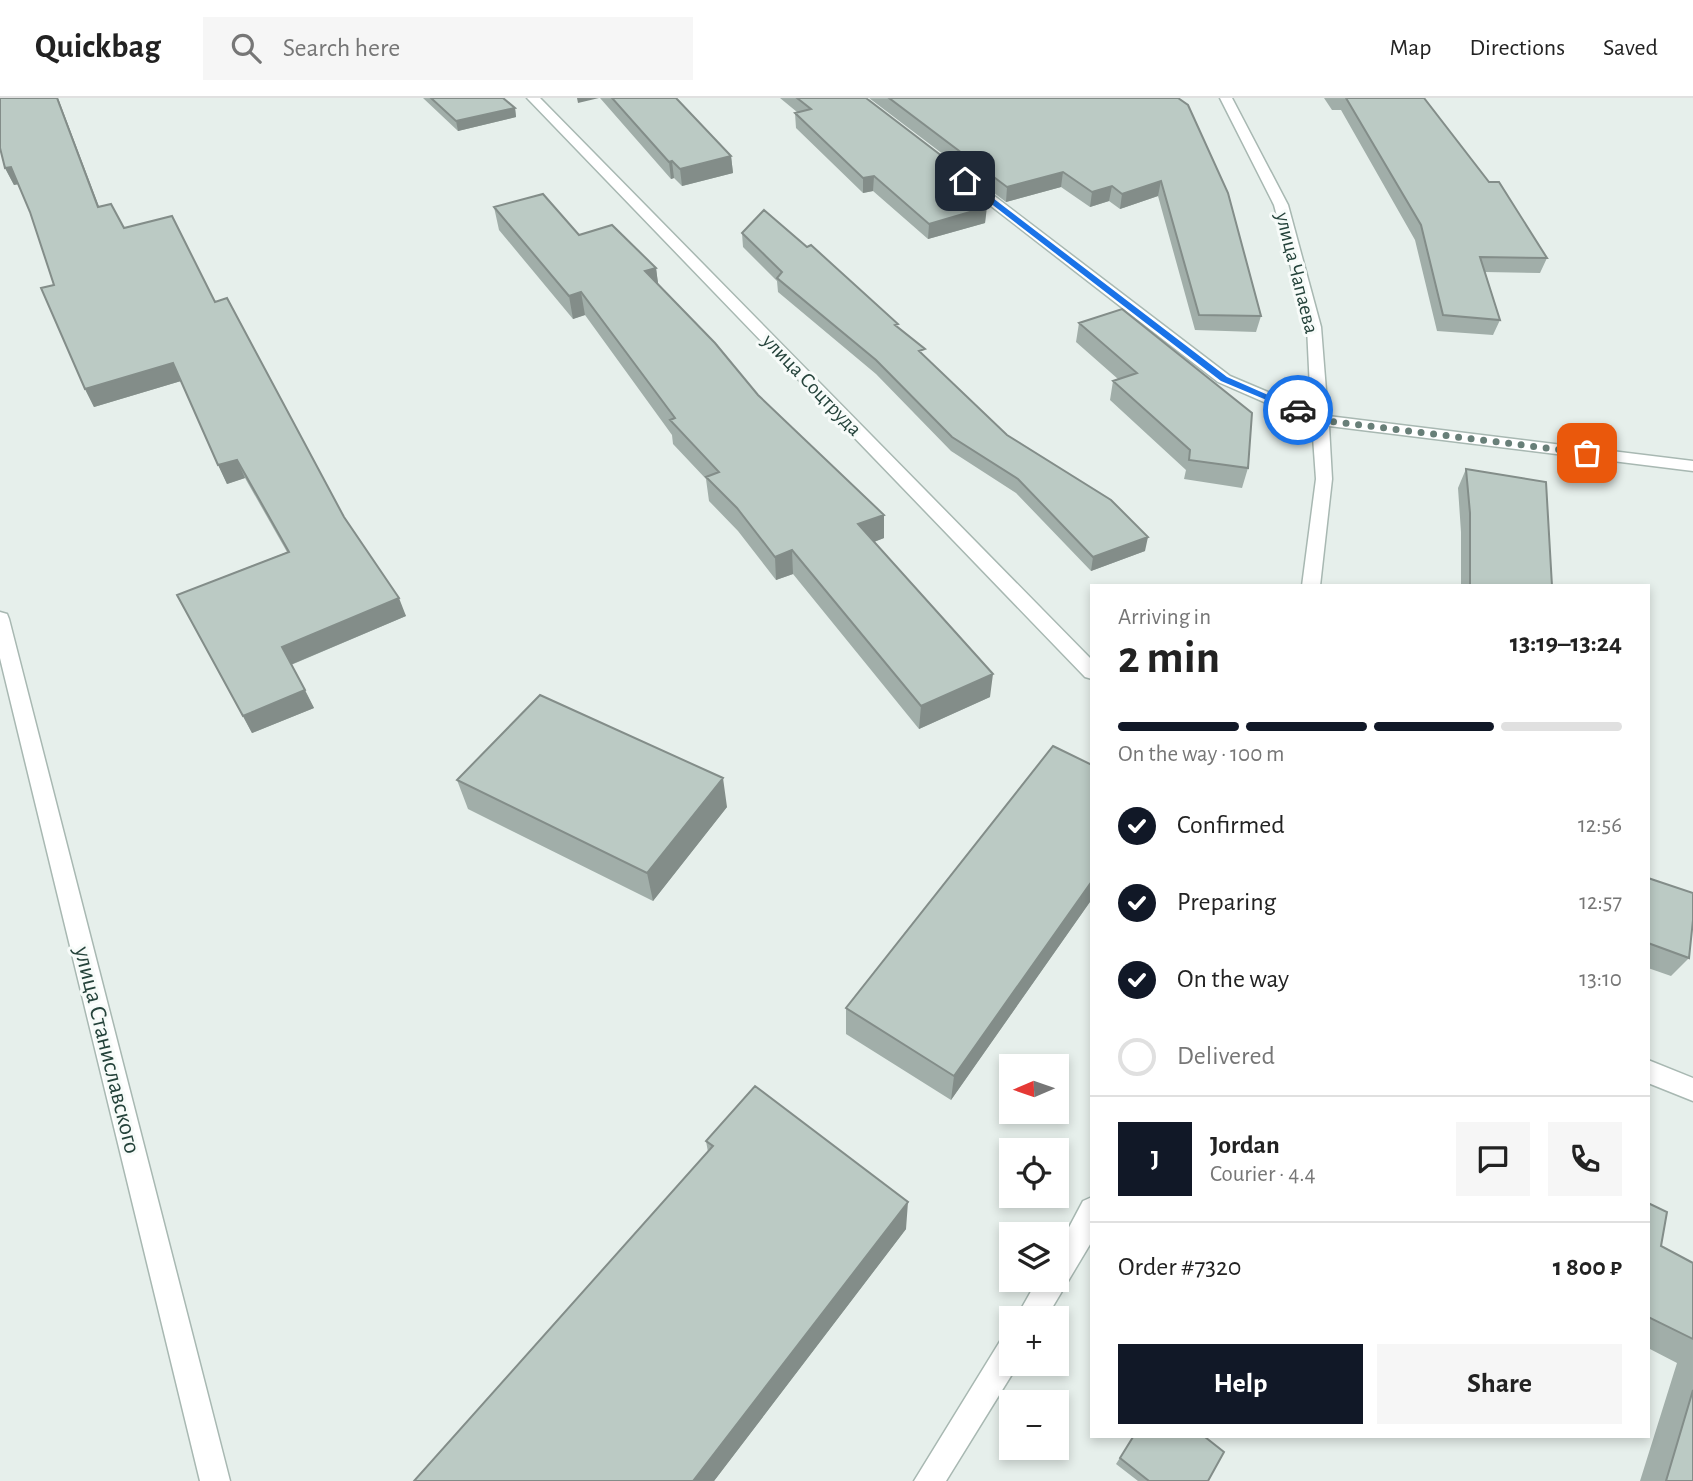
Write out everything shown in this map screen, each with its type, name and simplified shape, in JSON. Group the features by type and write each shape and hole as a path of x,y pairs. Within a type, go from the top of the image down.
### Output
{"street":[{"name":"улица Соцтруда","path":"533,98 1090,670"},
{"name":"улица Чапаева","path":"1226,98 1281,205 1314,327 1324,479 1311,584"},
{"path":"954,172 1224,379 1320,420 1693,466"},
{"name":"улица Станиславского","path":"0,619 215,1481"},
{"path":"1650,1072 1693,1090"},
{"path":"1069,1255 1090,1214"},
{"path":"929,1481 999,1369"}],"building":[{"path":"0,98 57,98 98,207 111,204 124,228 172,216 215,302 227,298 344,517 399,598 282,647 305,690 243,716 177,595 289,552 237,460 218,465 173,363 85,389 41,288 54,285 30,212 11,167 5,168 0,148"},
{"path":"431,98 503,98 515,108 456,121"},
{"path":"612,98 676,98 731,156 680,169 672,161 669,162"},
{"path":"797,98 866,98 989,192 973,196 987,207 929,224 874,176 863,178 795,113 811,109"},
{"path":"889,98 1178,98 1188,105 1228,193 1261,316 1199,315 1161,181 1122,194 1112,186 1092,192 1063,172 1007,187"},
{"path":"1346,98 1424,98 1489,182 1499,182 1547,258 1480,257 1500,320 1443,315 1421,225"},
{"path":"543,194 579,235 612,225 656,268 645,271 715,343 758,395 884,515 858,524 993,674 921,706 792,550 775,557 737,508 706,477 719,472 670,420 675,418 581,292 569,296 494,207"},
{"path":"764,210 807,247 811,245 898,324 895,325 925,349 919,351 1007,435 1111,500 1148,537 1093,557 1018,479 952,437 876,360 777,278 782,272 742,233"},
{"path":"1122,309 1252,413 1248,468 1189,460 1190,450 1113,381 1137,373 1079,323"},
{"path":"1466,469 1546,482 1552,584 1470,584 1470,513"},
{"path":"540,695 723,778 647,873 457,780"},
{"path":"1053,746 1090,764 1090,884 954,1076 846,1008"},
{"path":"1650,879 1693,893 1689,958 1650,944"},
{"path":"755,1086 908,1202 693,1481 414,1481 713,1146 706,1141"},
{"path":"1650,1204 1667,1212 1661,1246 1693,1263 1693,1339 1650,1318"},
{"path":"1693,1390 1693,1481 1666,1481"},
{"path":"1132,1438 1206,1438 1224,1452 1208,1481 1149,1481 1120,1458"}],"way so far":[{"path":"1298,410 1320,420 1587,453"}],"route":[{"path":"965,181 1224,379 1298,410"}]}
